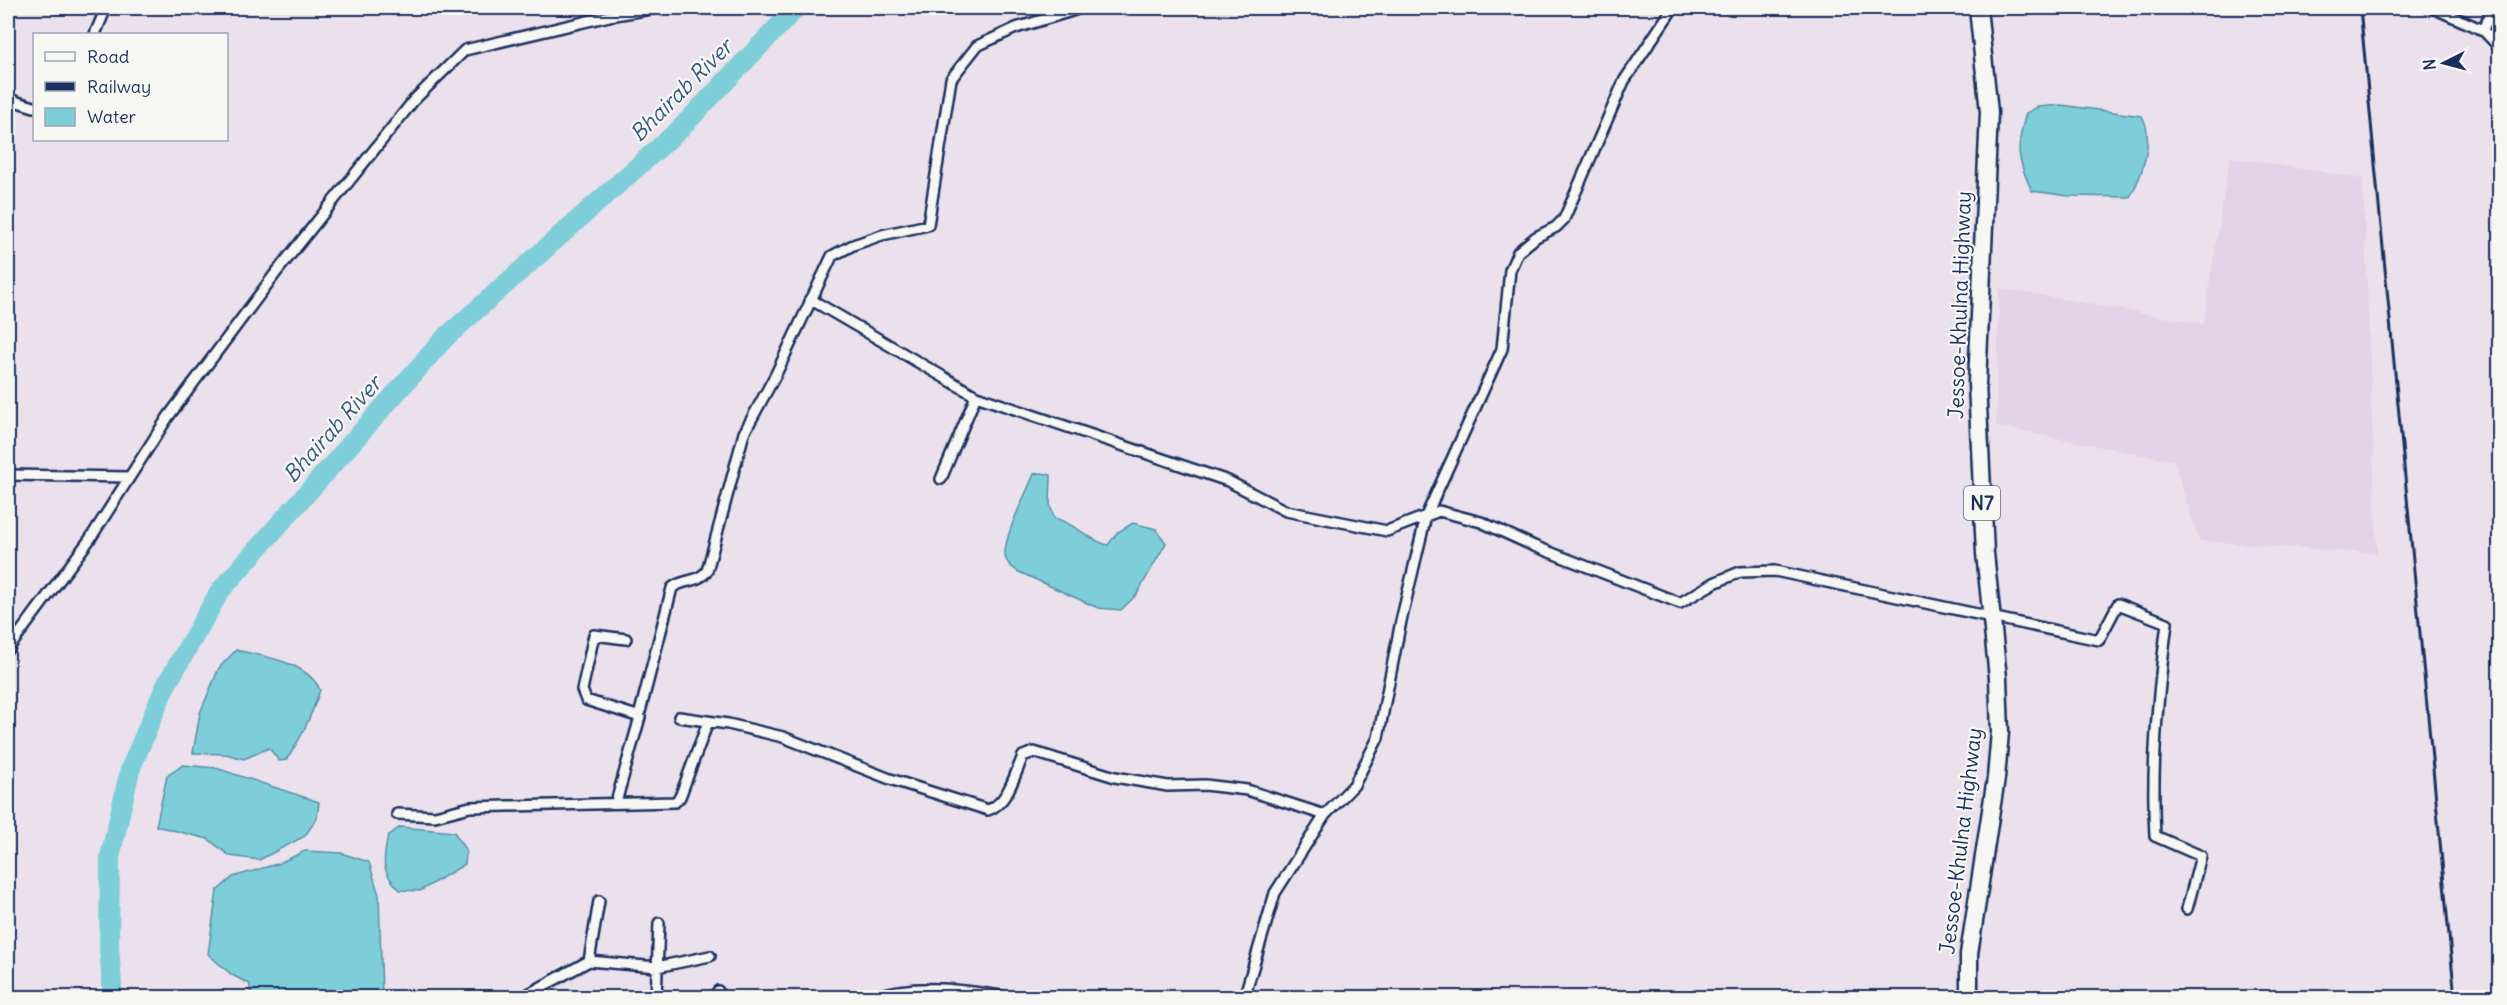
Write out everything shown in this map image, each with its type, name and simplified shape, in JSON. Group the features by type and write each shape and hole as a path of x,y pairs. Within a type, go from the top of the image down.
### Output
{"highway":[{"name":"Jessoe-Khulna Highway","path":"1969,998 1969,954 1996,778 2000,732 1998,678 1984,542 1977,384 1989,112 1978,8"}],"street":[{"path":"95,33 106,8"},
{"path":"8,649 90,539 168,417 274,274 414,100 465,50 609,16 657,8"},
{"path":"616,802 672,588 676,584 703,577 707,572 744,433 776,374 832,256 853,245 882,235 928,225 951,79 977,46 1016,28 1076,8"},
{"path":"1244,998 1275,893 1325,815 1354,786 1378,738 1401,621 1426,516 1502,349 1510,270 1518,252 1536,237 1556,227 1564,219 1624,81 1673,8"},
{"path":"2433,8 2483,30 2499,48"},
{"path":"2483,30 2492,8"},
{"path":"8,99 33,108"},
{"path":"810,299 976,396 1228,481 1286,511 1387,531 1439,511 1481,522 1534,546 1680,603 1714,583 1740,572 1774,571 2099,640 2118,604 2167,623 2158,699 2153,792 2155,837 2201,856 2187,909"},
{"path":"941,479 976,396"},
{"path":"8,475 129,477"},
{"path":"626,639 597,635 592,638 582,690 586,700 639,716"},
{"path":"679,717 728,724 783,737 890,779 988,810 996,808 1008,792 1023,756 1034,752 1115,777 1168,786 1205,785 1247,790 1325,815"},
{"path":"397,814 435,816 470,807 675,802 678,800 708,722"},
{"path":"589,961 599,902"},
{"path":"656,998 659,922"},
{"path":"523,997 589,961 657,967 710,956"},
{"path":"870,998 893,990 959,989 1013,998"}],"shaded area":[{"path":"2230,157 2363,179 2377,553 2199,541 2174,461 1996,426 1999,288 2203,324"}],"water":[{"path":"2061,105 2142,116 2146,125 2147,146 2139,179 2130,197 2069,196 2032,191 2020,161 2019,152 2020,135 2026,113 2038,107"},
{"path":"1034,474 1051,475 1050,504 1054,518 1108,545 1118,532 1133,523 1156,529 1166,543 1137,594 1121,610 1098,608 1017,571 1007,561 1006,547 1016,515"},
{"path":"236,650 295,666 314,680 320,690 306,726 286,760 279,761 269,748 244,759 226,754 193,753 200,713 219,668"},
{"path":"183,765 216,768 319,802 317,818 305,836 259,860 230,856 208,839 156,826 167,776"},
{"path":"400,827 454,832 466,851 465,864 420,891 400,890 389,877 384,859 388,836"},
{"path":"305,851 341,853 369,862 379,895 382,997 250,997 250,984 232,975 208,954 217,891 233,877 280,863"}],"waterway":[{"name":"Bhairab River","path":"113,998 109,947 110,857 130,770 165,687 220,591 445,338 680,129 796,8"}],"railway":[{"path":"2360,8 2455,998"}]}
